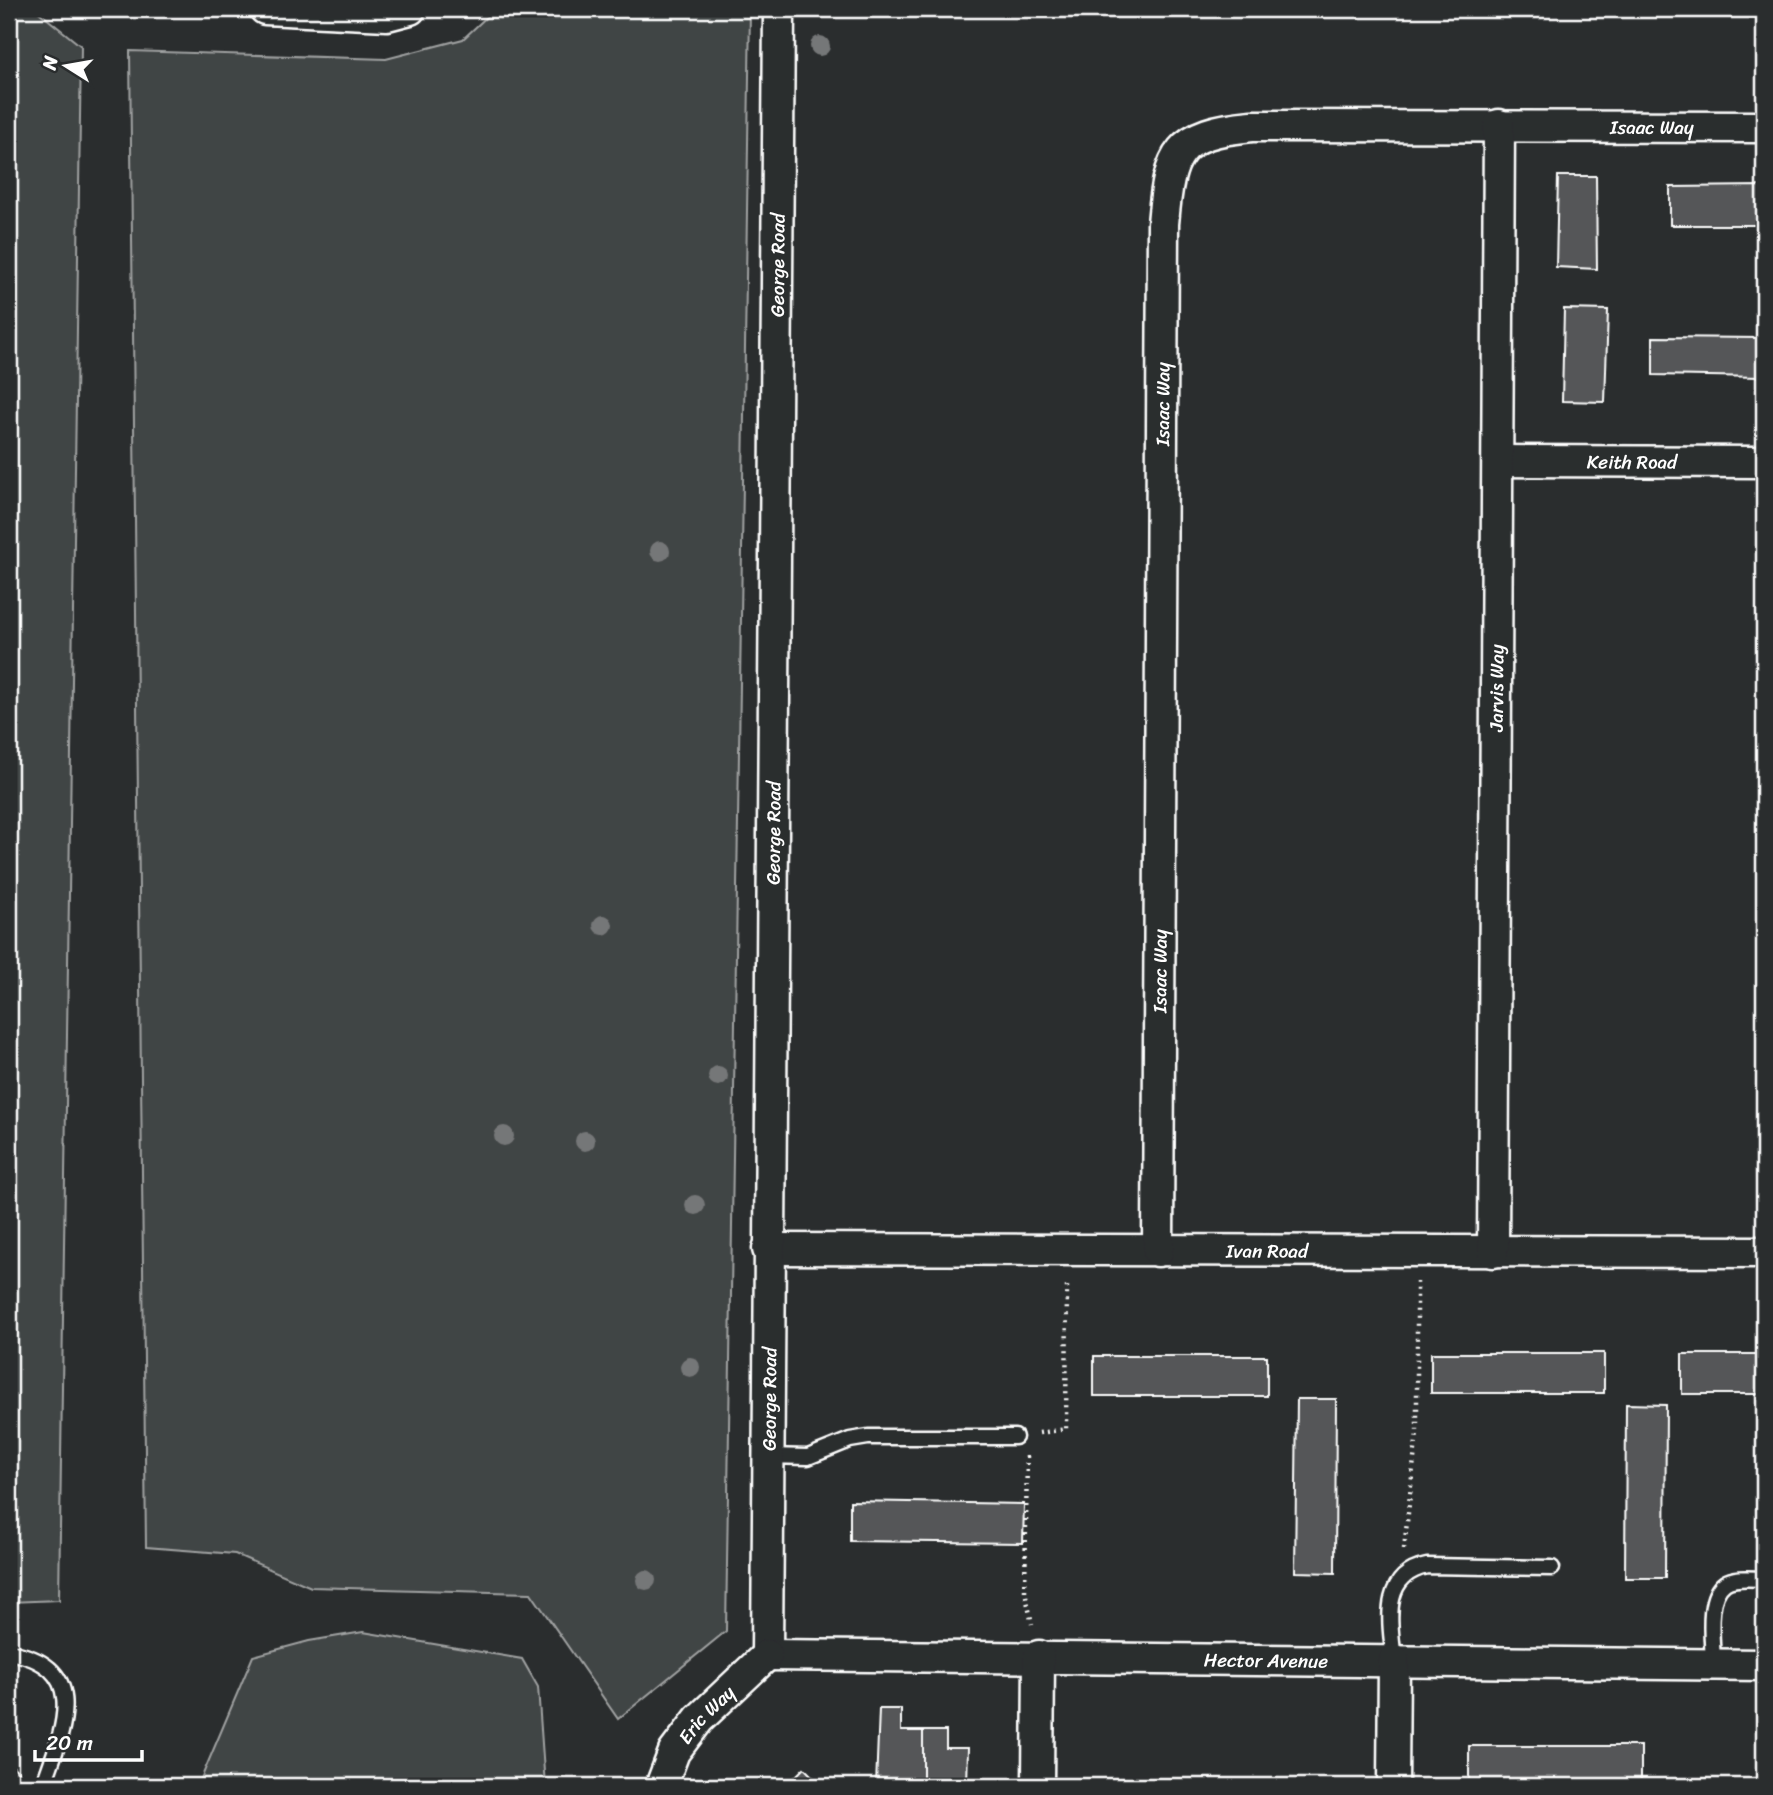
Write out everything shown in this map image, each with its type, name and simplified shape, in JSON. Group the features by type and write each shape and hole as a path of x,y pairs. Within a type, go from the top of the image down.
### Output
{"street":[{"path":"265,9 387,15 410,9"},
{"name":"George Road","path":"767,1655 779,9"},
{"name":"Jarvis Way","path":"1493,1252 1499,125"},
{"name":"Isaac Way","path":"1158,1251 1163,224 1166,188 1175,159 1193,138 1221,129 1252,126 1764,127"},
{"name":"Keith Road","path":"1499,461 1764,462"},
{"name":"Ivan Road","path":"768,1249 1764,1252"},
{"name":"Hector Avenue","path":"767,1655 1764,1665"},
{"name":"Eric Way","path":"661,1786 674,1752 699,1719 767,1655"},
{"path":"1038,1786 1039,1656"},
{"path":"1393,1786 1394,1660"}],"lane":[{"path":"768,1456 808,1457 850,1440 868,1437 1015,1437"},
{"path":"1394,1660 1389,1621 1392,1596 1401,1578 1411,1569 1427,1566 1552,1568"},
{"path":"1713,1664 1714,1605 1718,1592 1724,1583 1733,1580 1764,1579"},
{"path":"9,1652 27,1656 50,1671 65,1695 66,1721 43,1786"}],"path":[{"path":"1039,1656 1025,1591 1028,1457 1015,1437 1066,1429 1068,1251"},
{"path":"1401,1578 1417,1432 1419,1305 1415,1252"}],"shaded area":[{"path":"9,9 35,9 81,46 59,1600 9,1602 9,596 12,428 9,428"},
{"path":"495,9 750,9 726,1631 618,1719 531,1593 311,1587 235,1554 146,1547 130,51 386,59 463,39"},
{"path":"363,1632 522,1659 538,1687 545,1786 198,1786 253,1656 309,1641"}],"building":[{"path":"1558,176 1596,176 1597,269 1556,267"},
{"path":"1764,186 1764,225 1670,225 1670,187"},
{"path":"1564,309 1608,310 1605,402 1562,401"},
{"path":"1653,337 1762,338 1762,377 1653,375"},
{"path":"1431,1353 1604,1353 1604,1393 1431,1393"},
{"path":"1682,1354 1764,1354 1764,1394 1682,1394"},
{"path":"1094,1356 1267,1356 1267,1396 1094,1396"},
{"path":"1297,1399 1336,1399 1335,1573 1295,1572"},
{"path":"1626,1404 1666,1405 1665,1578 1625,1578"},
{"path":"850,1501 1024,1504 1023,1543 850,1541"},
{"path":"879,1709 901,1709 901,1731 923,1731 923,1786 876,1786"},
{"path":"923,1731 946,1731 946,1748 968,1748 967,1786 923,1786"},
{"path":"1469,1746 1641,1746 1641,1786 1469,1786"},
{"path":"9,1762 20,1774 9,1784"},
{"path":"804,1768 822,1786 786,1786"}]}
